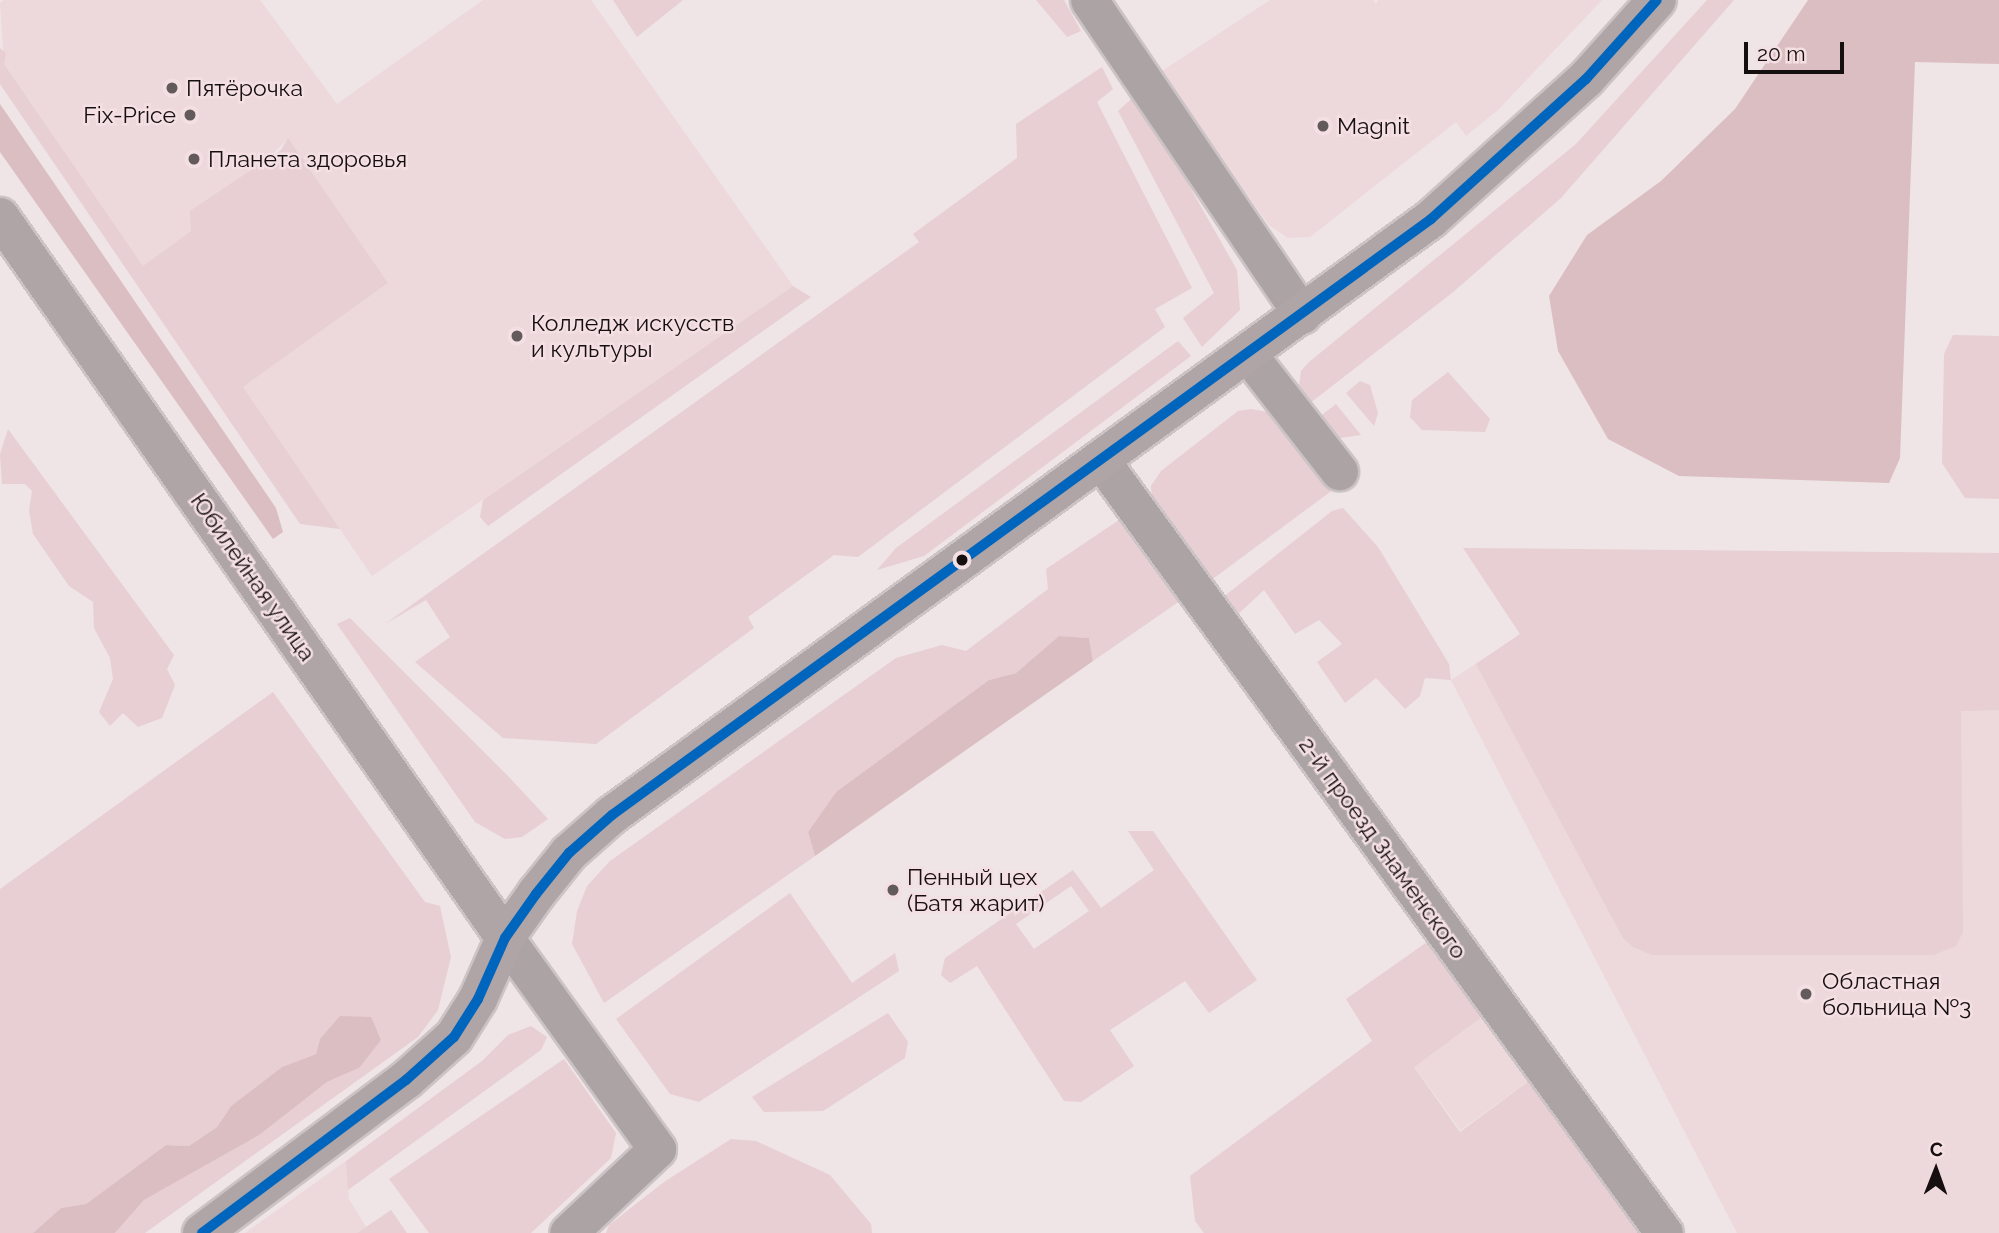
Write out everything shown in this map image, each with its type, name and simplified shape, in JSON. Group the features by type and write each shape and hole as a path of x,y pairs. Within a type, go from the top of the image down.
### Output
{"main road":[{"path":"202,1233 406,1080 454,1037 478,999 505,938 569,853 612,815 1102,462 1302,315 1460,194 1586,79 1657,0"},
{"name":"Юбилейная улица","path":"0,217 505,938"}],"street":[{"path":"1089,0 1302,315"},
{"path":"1247,354 1339,471"},
{"name":"2-й проезд Знаменского","path":"1102,462 1664,1233"},
{"path":"505,938 657,1149 568,1233"}],"shaded area":[{"name":"Колледж искусств и культуры","path":"4,0 260,0 337,104 483,0 591,0 793,286 372,576 243,387 388,283 288,139 191,231 143,266 4,64 0,3"},
{"path":"613,0 683,0 637,37"},
{"path":"1036,0 1064,0 1081,31 1067,37"},
{"path":"1270,0 1373,0 1376,4 1378,0 1602,0 1499,109 1466,136 1456,122 1310,237 1288,238 1269,225 1159,73"},
{"path":"1707,0 1734,0 1561,198 1452,293 1305,407 1299,386 1301,371 1309,362 1576,144"},
{"path":"1808,0 1999,0 1999,64 1915,62 1900,458 1889,483 1679,476 1608,439 1558,351 1549,296 1587,235 1661,181 1735,109"},
{"path":"0,48 6,53 4,64 143,266 191,231 190,211 281,150 288,138 388,283 243,387 340,529 300,524 0,84"},
{"path":"1102,67 1113,89 1097,102 1192,288 1155,309 1165,327 858,557 834,555 748,617 754,628 596,744 503,738 415,662 450,637 426,600 385,624 919,242 913,234 1017,158 1016,124"},
{"path":"1137,94 1237,270 1240,310 1202,347 1183,318 1214,293 1118,111"},
{"path":"0,104 276,508 283,532 273,539 0,152"},
{"path":"793,286 811,297 488,526 480,517 483,500"},
{"path":"1953,335 1999,336 1999,499 1965,498 1942,463 1944,354"},
{"path":"1178,341 1191,356 924,556 877,570 896,548"},
{"path":"1448,372 1490,419 1485,432 1422,430 1410,417 1412,400"},
{"path":"1360,381 1370,385 1378,413 1374,426 1346,393"},
{"path":"1336,404 1361,435 1333,439 1314,421"},
{"path":"1251,409 1273,413 1334,489 1210,581 1152,501 1151,486 1161,471 1238,411"},
{"path":"8,429 174,655 167,669 175,685 162,718 138,727 123,713 110,726 99,712 113,679 110,658 94,628 93,602 69,586 33,534 29,510 32,491 25,484 2,484 0,454"},
{"path":"1343,508 1378,547 1449,664 1451,680 1425,678 1420,696 1405,709 1376,678 1345,703 1317,662 1342,644 1319,620 1295,634 1264,590 1235,617 1222,598 1332,511"},
{"path":"1119,520 1133,526 1187,596 1093,661 1089,638 1059,636 1016,673 989,680 836,792 808,832 815,856 604,1003 572,944 577,911 587,886 610,861 896,658 942,645 966,651 1048,589 1046,569"},
{"path":"1463,548 1999,553 1999,710 1961,711 1963,932 1956,946 1933,955 1652,955 1633,947 1623,938 1476,664 1520,634"},
{"path":"350,618 548,819 522,837 505,839 475,822 337,624"},
{"name":"Областная больница №3","path":"1521,634 1999,635 1999,1233 1737,1233 1451,680"},
{"path":"1059,636 1089,638 1093,661 815,856 808,832 836,792 989,680 1016,673"},
{"path":"273,692 425,902 440,906 451,957 438,1010 418,1037 145,1233 115,1233 144,1200 258,1135 327,1082 359,1068 320,1039 316,1054 282,1067 231,1106 217,1127 189,1146 166,1145 86,1204 61,1208 33,1233 0,1233 0,889"},
{"path":"1128,831 1153,831 1257,980 1209,1013 1185,981 1110,1030 1134,1066 1081,1102 1064,1101 977,966 950,983 941,975 945,958 1073,870 1101,908 1154,870","holes":["1071,886 1089,911 1034,949 1016,924"]},
{"path":"790,893 852,983 895,953 899,971 699,1102 670,1094 616,1019"},
{"path":"1427,942 1482,1017 1414,1067 1460,1132 1529,1081 1639,1233 1204,1233 1195,1221 1190,1176 1372,1041 1346,999"},
{"path":"888,1013 908,1042 905,1058 823,1111 764,1112 752,1097"},
{"path":"340,1016 371,1017 381,1040 359,1068 327,1082 259,1135 144,1200 115,1233 33,1233 61,1208 86,1204 166,1145 189,1146 217,1127 231,1106 282,1067 316,1054 320,1039"},
{"path":"1482,1017 1528,1081 1460,1130 1414,1066"},
{"path":"531,1026 547,1037 541,1050 348,1190 346,1161 482,1061 508,1035"},
{"path":"564,1059 616,1133 611,1158 531,1233 429,1233 389,1179"},
{"path":"731,1139 756,1141 830,1175 871,1224 872,1233 606,1233 609,1225 664,1182"},
{"path":"346,1161 349,1199 366,1227 357,1233 245,1233"},
{"path":"391,1210 407,1233 357,1233 366,1227"}],"transit line":[{"name":"20","path":"202,1233 406,1080 454,1037 478,999 505,938 536,894 569,853 612,815 1431,219 1586,79 1657,0"}],"place":[{"name":"Пятёрочка","path":"172,88"},
{"name":"Fix-Price","path":"190,115"},
{"name":"Magnit","path":"1323,126"},
{"name":"Планета здоровья","path":"194,159"},
{"name":"Колледж искусств и культуры","path":"517,336"},
{"name":"Пенный цех (Батя жарит)","path":"893,890"},
{"name":"Областная больница №3","path":"1806,994"}]}
